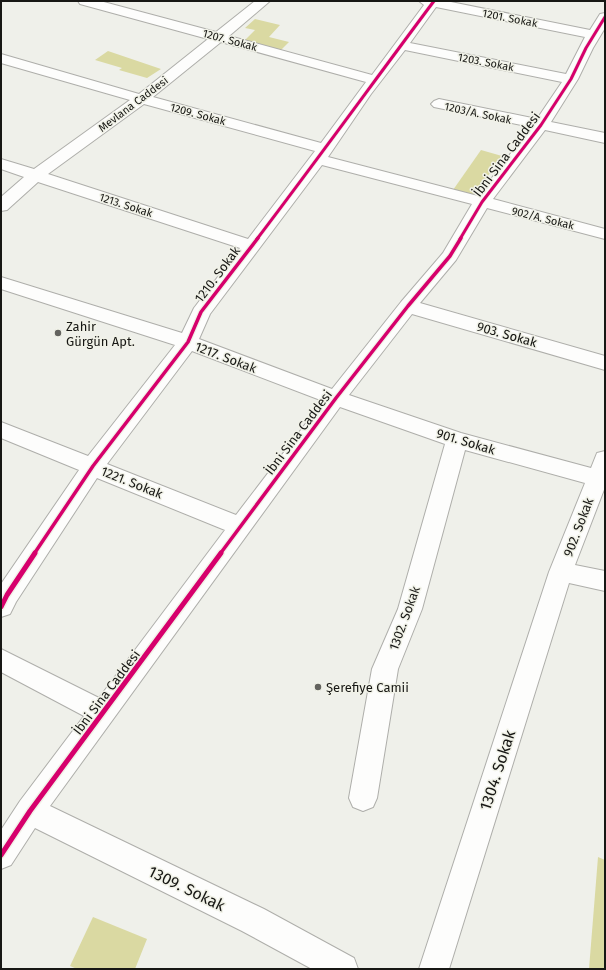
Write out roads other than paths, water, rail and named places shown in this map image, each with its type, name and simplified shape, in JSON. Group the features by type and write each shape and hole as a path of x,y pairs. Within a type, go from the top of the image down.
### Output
{"street":[{"name":"1207. Sokak","path":"85,1 376,80"},
{"name":"Mevlana Caddesi","path":"1,206 35,176 142,99 263,1"},
{"name":"1201. Sokak","path":"431,2 594,35"},
{"name":"1210. Sokak","path":"1,607 6,595 93,466 188,342 201,312 322,154 431,2"},
{"name":"İbni Sina Caddesi","path":"1,855 30,811 336,398 408,306 450,256 482,202 541,125 571,79 605,17"},
{"name":"1203. Sokak","path":"400,45 571,79"},
{"name":"1209. Sokak","path":"1,58 482,202"},
{"name":"1203/A. Sokak","path":"439,104 605,138"},
{"name":"1213. Sokak","path":"1,164 251,246"},
{"name":"902/A. Sokak","path":"482,202 605,234"},
{"name":"1217. Sokak","path":"1,283 188,342 336,398"},
{"name":"903. Sokak","path":"408,306 605,363"},
{"name":"901. Sokak","path":"336,398 457,440 601,469"},
{"name":"1221. Sokak","path":"1,430 241,527"},
{"name":"1302. Sokak","path":"362,798 385,669 410,609 457,440"},
{"name":"902. Sokak","path":"561,572 601,469"},
{"path":"561,572 605,581"},
{"name":"1304. Sokak","path":"434,969 561,572"},
{"path":"1,660 103,713"},
{"name":"1309. Sokak","path":"30,811 253,920 343,969"}],"place":[{"name":"Zahir Gürgün Apt.","path":"58,333"},
{"name":"Şerefiye Camii","path":"318,687"}]}
